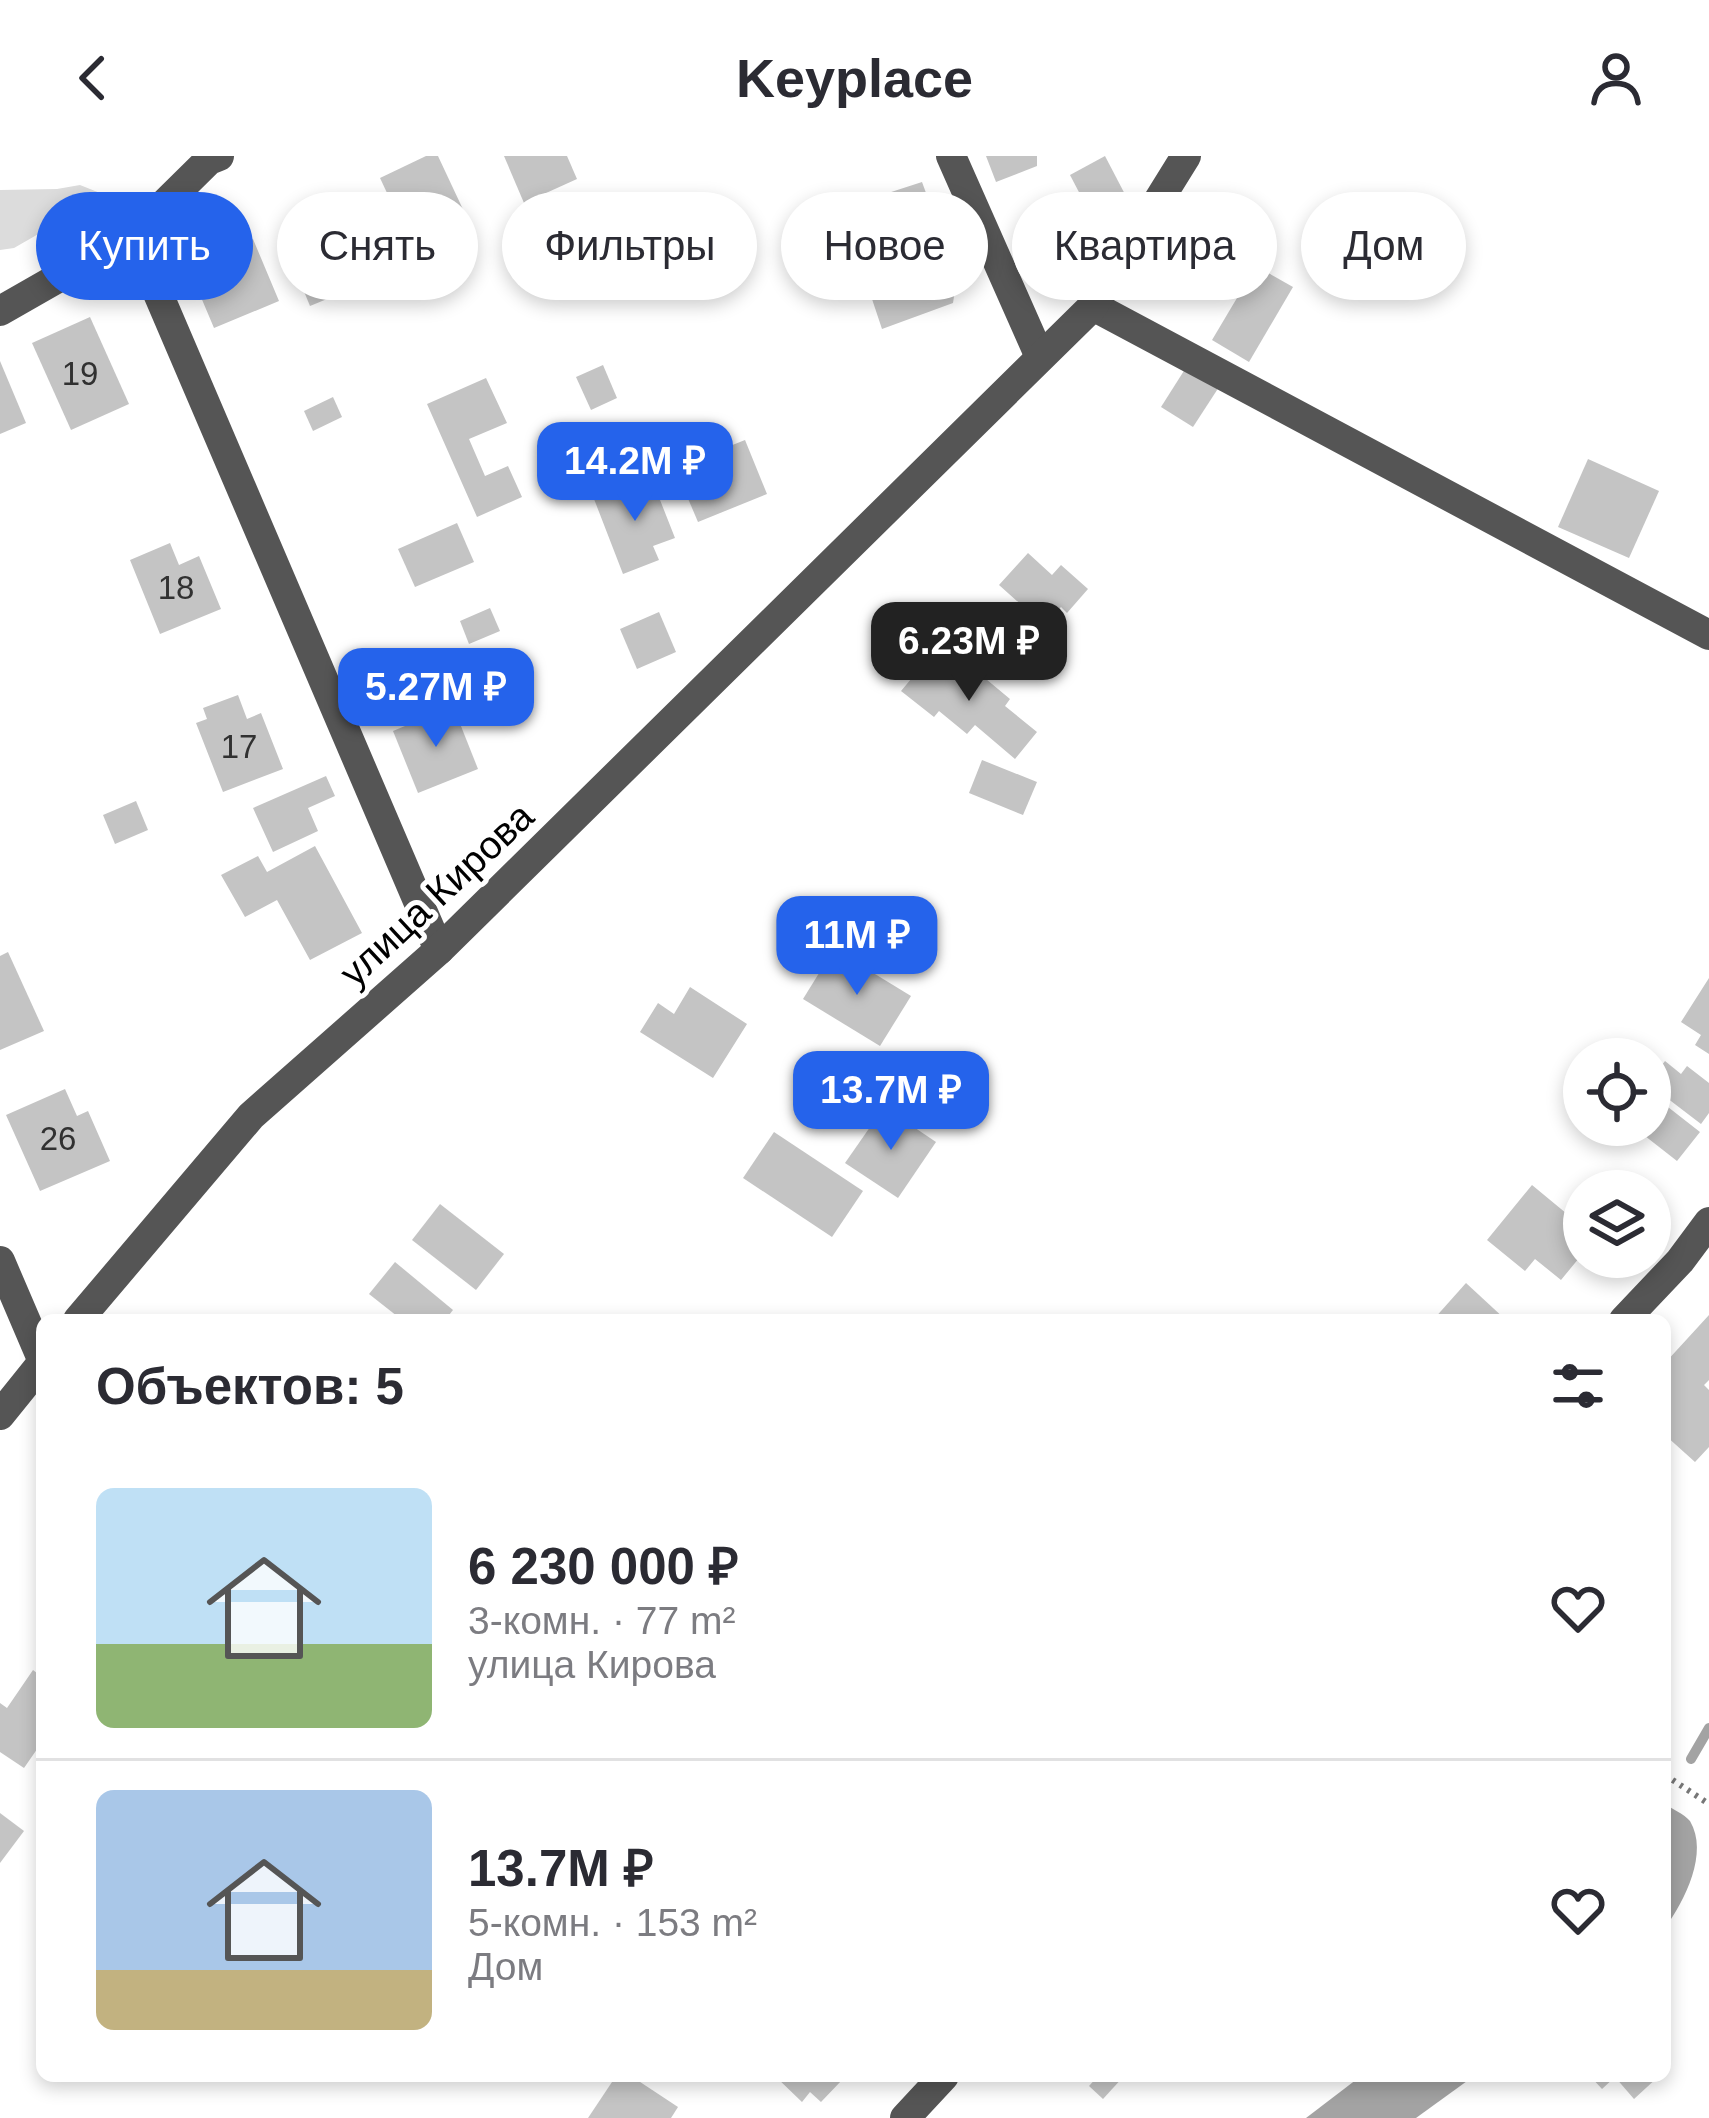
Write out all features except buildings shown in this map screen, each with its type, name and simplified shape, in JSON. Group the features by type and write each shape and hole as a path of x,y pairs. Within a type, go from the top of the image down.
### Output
{"street":[{"path":"177,192 219,156"},
{"path":"951,156 1040,357"},
{"name":"улица Кирова","path":"83,1314 251,1116 439,950 1093,306 1186,156"},
{"path":"0,310 36,290"},
{"path":"161,300 439,950"},
{"path":"1093,306 1709,635"},
{"path":"1630,1314 1680,1262 1709,1222"},
{"path":"0,1261 36,1347"},
{"path":"0,1415 36,1369"},
{"path":"905,2118 938,2082"}],"path":[{"path":"1671,1779 1709,1804"}],"shaded area":[{"path":"80,185 98,192 36,192 36,235 0,250 0,190"},
{"path":"1671,1808 1690,1821 1697,1847 1671,1918"},
{"path":"1353,2082 1466,2082 1416,2118 1306,2118"}],"waterway":[{"path":"1691,1759 1709,1728"}]}
